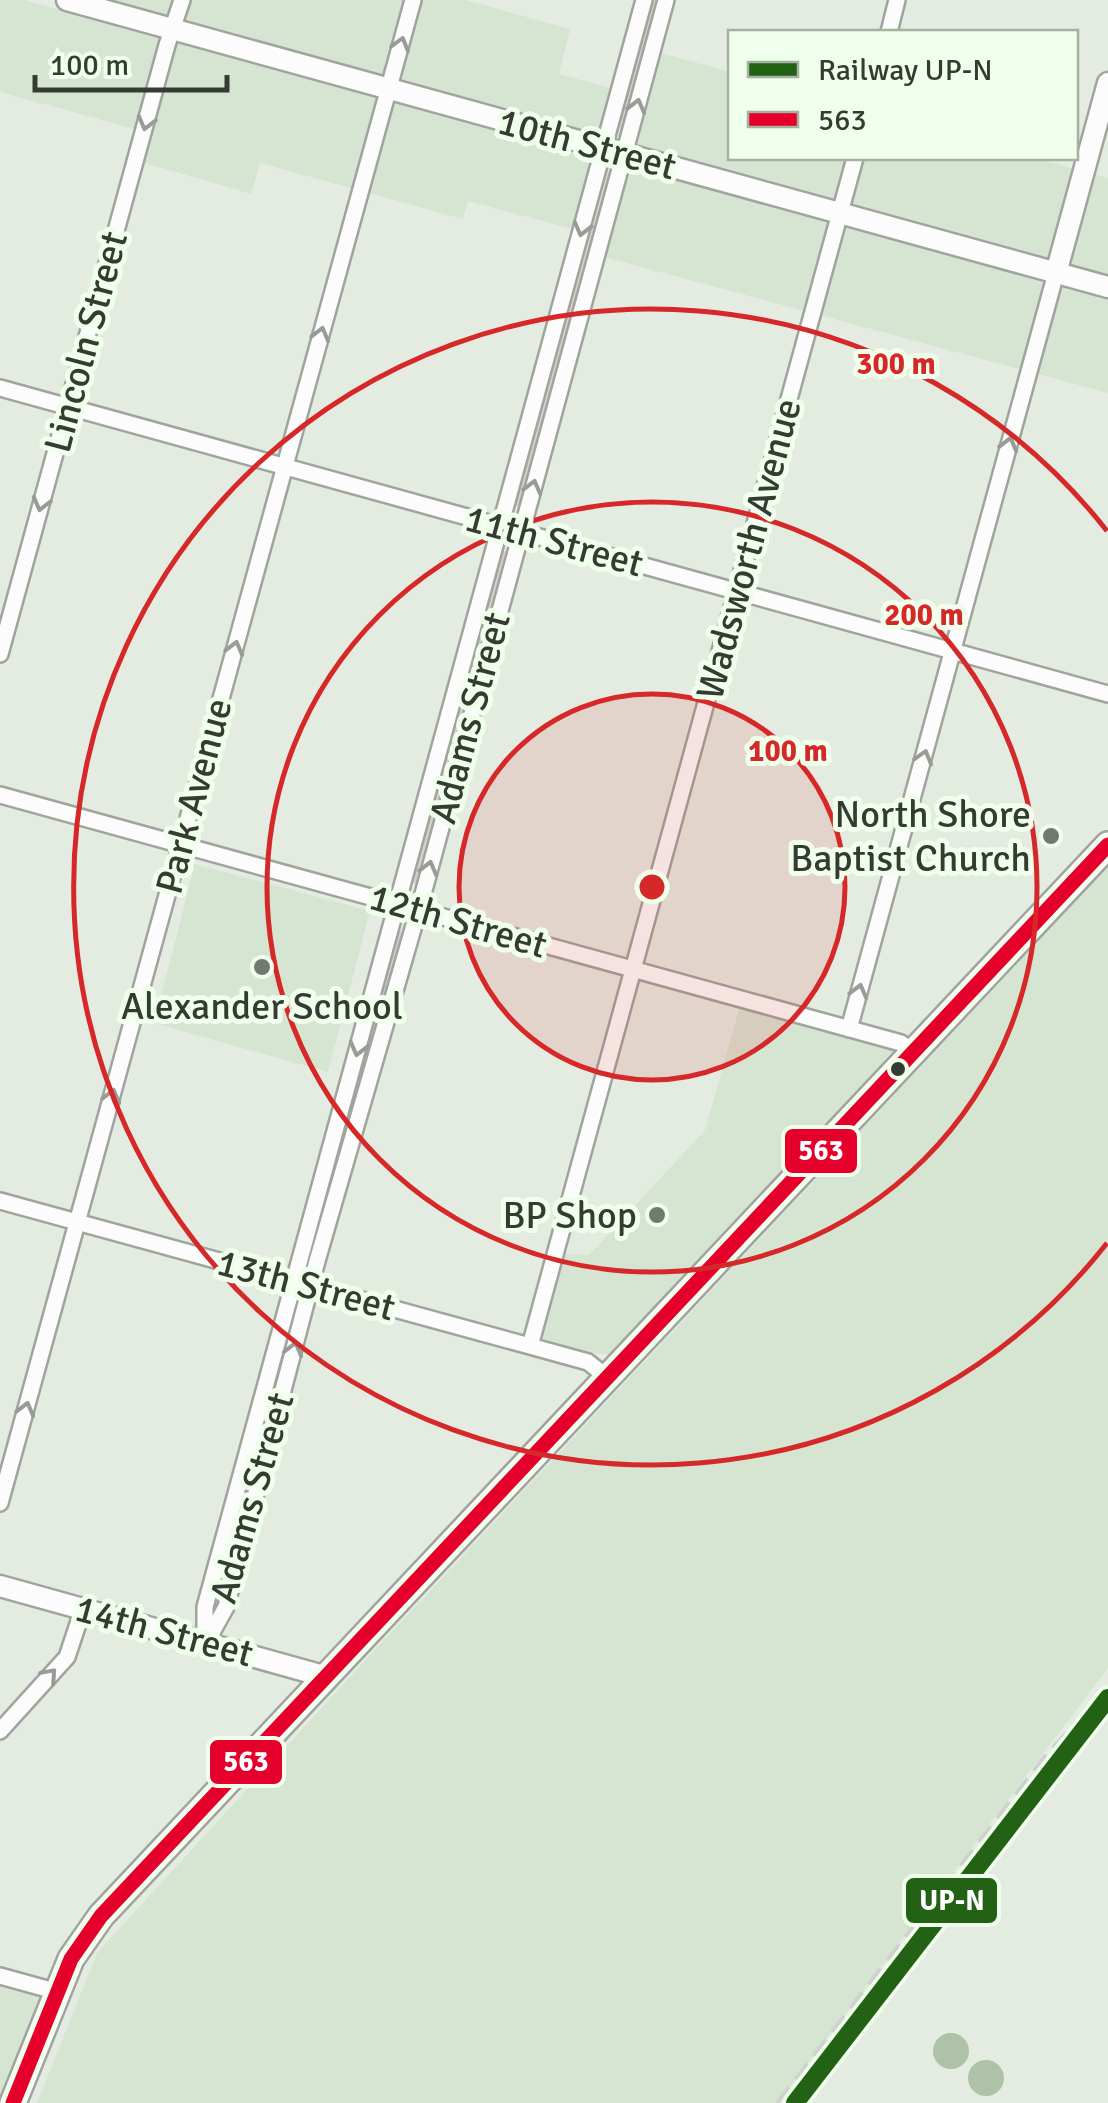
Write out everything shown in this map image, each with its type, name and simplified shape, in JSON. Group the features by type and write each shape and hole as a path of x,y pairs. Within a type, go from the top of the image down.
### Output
{"highway":[{"path":"13,2103 86,1933 1108,845"}],"street":[{"name":"10th Street","path":"67,0 1108,287"},
{"name":"Lincoln Street","path":"0,654 182,0"},
{"name":"Park Avenue","path":"0,1504 413,0"},
{"name":"Adams Street","path":"206,1643 226,1607 521,531 614,151 644,0"},
{"name":"Adams Street","path":"206,1643 205,1607 501,526 614,151 666,0"},
{"path":"890,30 898,0"},
{"path":"848,1028 1108,82"},
{"name":"Wadsworth Avenue","path":"530,1346 854,160"},
{"name":"11th Street","path":"0,388 1108,694"},
{"name":"12th Street","path":"0,794 900,1042 914,1052"},
{"name":"13th Street","path":"0,1201 588,1362 608,1378"},
{"name":"14th Street","path":"0,1586 327,1676"},
{"path":"0,1731 67,1657 83,1609"},
{"path":"0,1976 58,1992"}],"shaded area":[{"path":"0,0 24,0 1108,298 1108,393 586,252 591,234 468,201 463,219 260,163 251,194 135,160 142,131 0,92"},
{"path":"113,0 466,0 570,29 559,74 630,93 643,48 728,71 728,160 1041,160 1108,178 1108,274"},
{"path":"650,0 659,0 622,129 617,125"},
{"path":"608,173 610,177 517,507 514,504"},
{"path":"506,551 417,882 413,884 501,552"},
{"name":"Alexander School","path":"195,864 370,911 328,1072 154,1023"},
{"path":"1108,867 1108,1668 778,2103 37,2103 97,1953 383,1641"},
{"path":"400,929 402,934 313,1261 309,1262 307,1260"},
{"path":"742,999 906,1044 611,1354 579,1353 530,1339 558,1253 589,1255 705,1130"},
{"path":"296,1307 299,1310 218,1607 212,1610"},
{"path":"0,1983 44,1994 0,2103"},
{"path":"951,2033 964,2038 969,2051 964,2064 951,2069 938,2064 933,2051 938,2038"},
{"path":"986,2060 999,2065 1004,2078 999,2091 986,2096 973,2091 968,2078 973,2065"}],"railway":[{"path":"777,2103 1045,1756 1108,1688"}],"rail line":[{"name":"UP-N","path":"795,2103 1108,1698"}],"transit line":[{"name":"563","path":"13,2103 71,1959 101,1916 1108,845"}],"place":[{"name":"North Shore Baptist Church","path":"1051,836"},
{"name":"Alexander School","path":"262,967"},
{"name":"BP Shop","path":"657,1215"}]}
